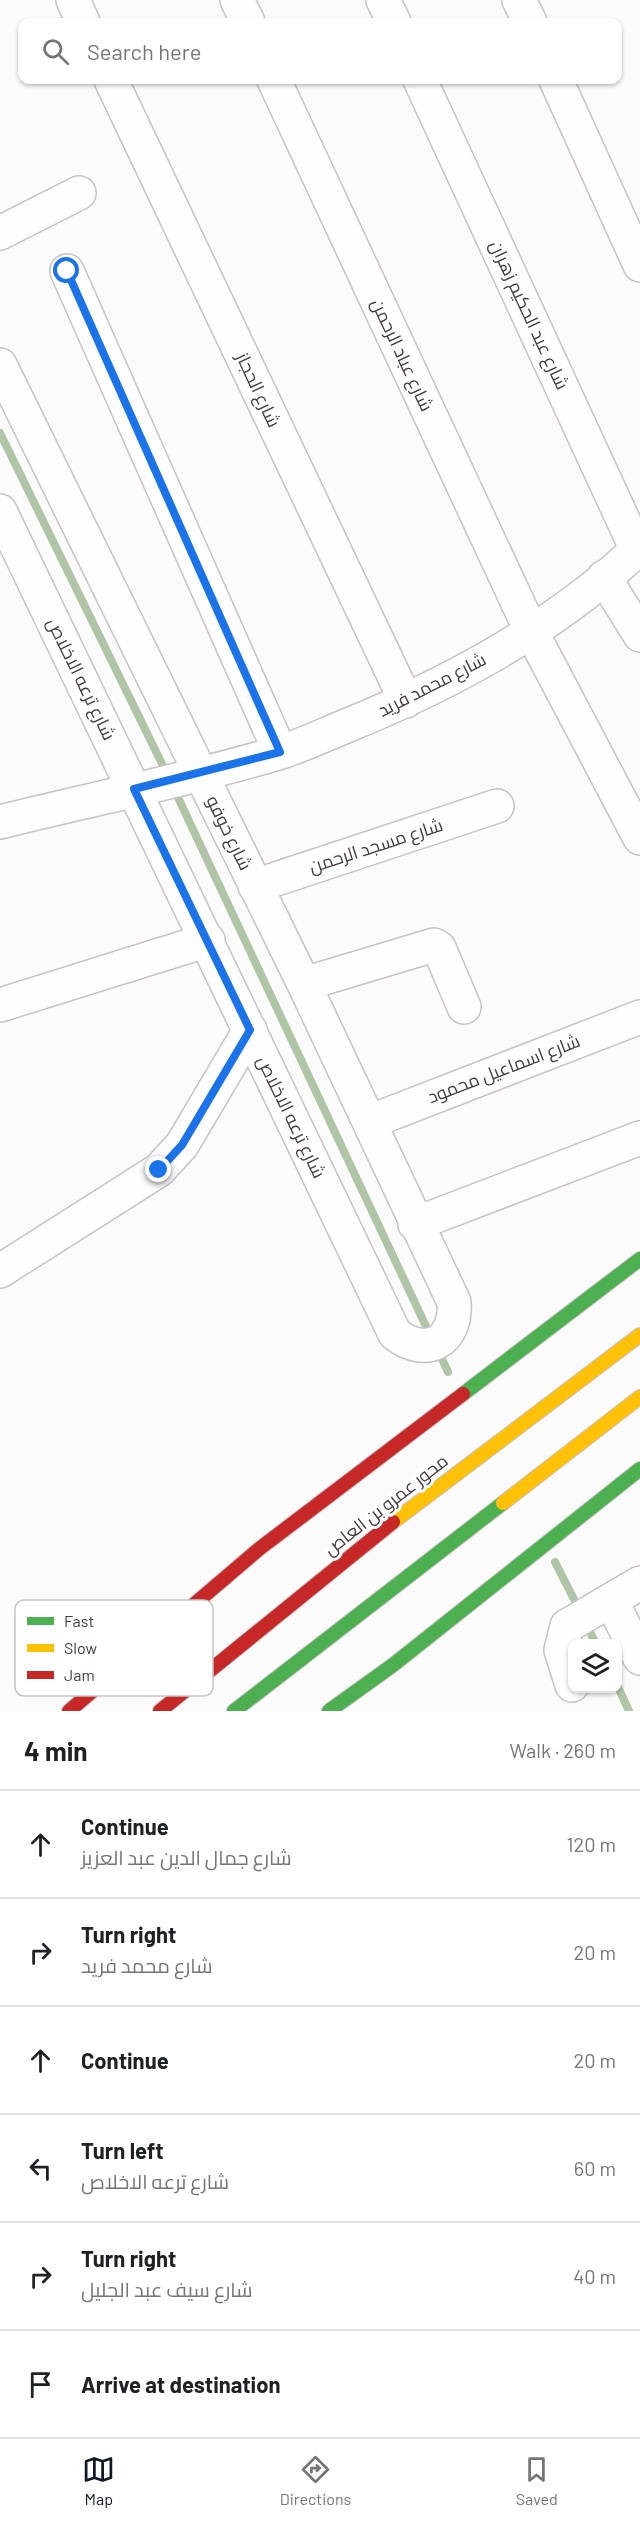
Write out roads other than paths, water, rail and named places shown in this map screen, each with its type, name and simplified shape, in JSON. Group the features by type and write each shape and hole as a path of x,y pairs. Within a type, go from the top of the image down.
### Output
{"street":[{"path":"73,0 82,18"},
{"path":"237,0 246,18"},
{"path":"383,0 392,18"},
{"path":"519,0 528,18"},
{"name":"شارع الحجاز","path":"113,84 406,701"},
{"name":"شارع عباد الرحمن","path":"276,84 531,631 640,838"},
{"name":"شارع عبد الحكيم زهران","path":"422,84 639,548"},
{"path":"558,84 640,265"},
{"path":"0,233 79,193"},
{"path":"67,271 280,752"},
{"name":"شارع خوفو","path":"0,365 304,984 415,1224 454,1302"},
{"name":"شارع ترعه الاخلاص","path":"4,527 208,940 395,1334 406,1342 418,1346 431,1345 443,1338 452,1328 455,1316 454,1302"},
{"name":"شارع محمد فريد","path":"0,822 280,752 406,701 470,668 531,631 639,548"},
{"path":"604,577 640,635"},
{"name":"شارع مسجد الرحمن","path":"255,886 496,806"},
{"path":"0,1005 208,940"},
{"path":"304,984 431,945 439,948 464,1007"},
{"name":"شارع اسماعيل محمود","path":"369,1122 640,1017"},
{"path":"0,1271 159,1170 182,1145 250,1030"},
{"path":"415,1224 640,1138"},
{"path":"199,1600 259,1549 640,1259"},
{"name":"محور عمرو بن العاص","path":"213,1668 422,1498 640,1335"},
{"path":"234,1711 640,1397"},
{"path":"329,1711 393,1665 640,1469"},
{"path":"568,1672 561,1650 567,1626 640,1583"},
{"path":"611,1600 640,1658"},
{"path":"576,1693 584,1711"},
{"path":"69,1711 87,1696"},
{"name":"محور عمرو بن العاص","path":"160,1711 178,1696"}],"waterway":[{"path":"0,433 167,774"},
{"path":"174,789 431,1337"},
{"path":"437,1348 448,1372"},
{"path":"555,1562 580,1611"},
{"path":"585,1622 594,1639"},
{"path":"621,1693 629,1711"}]}
